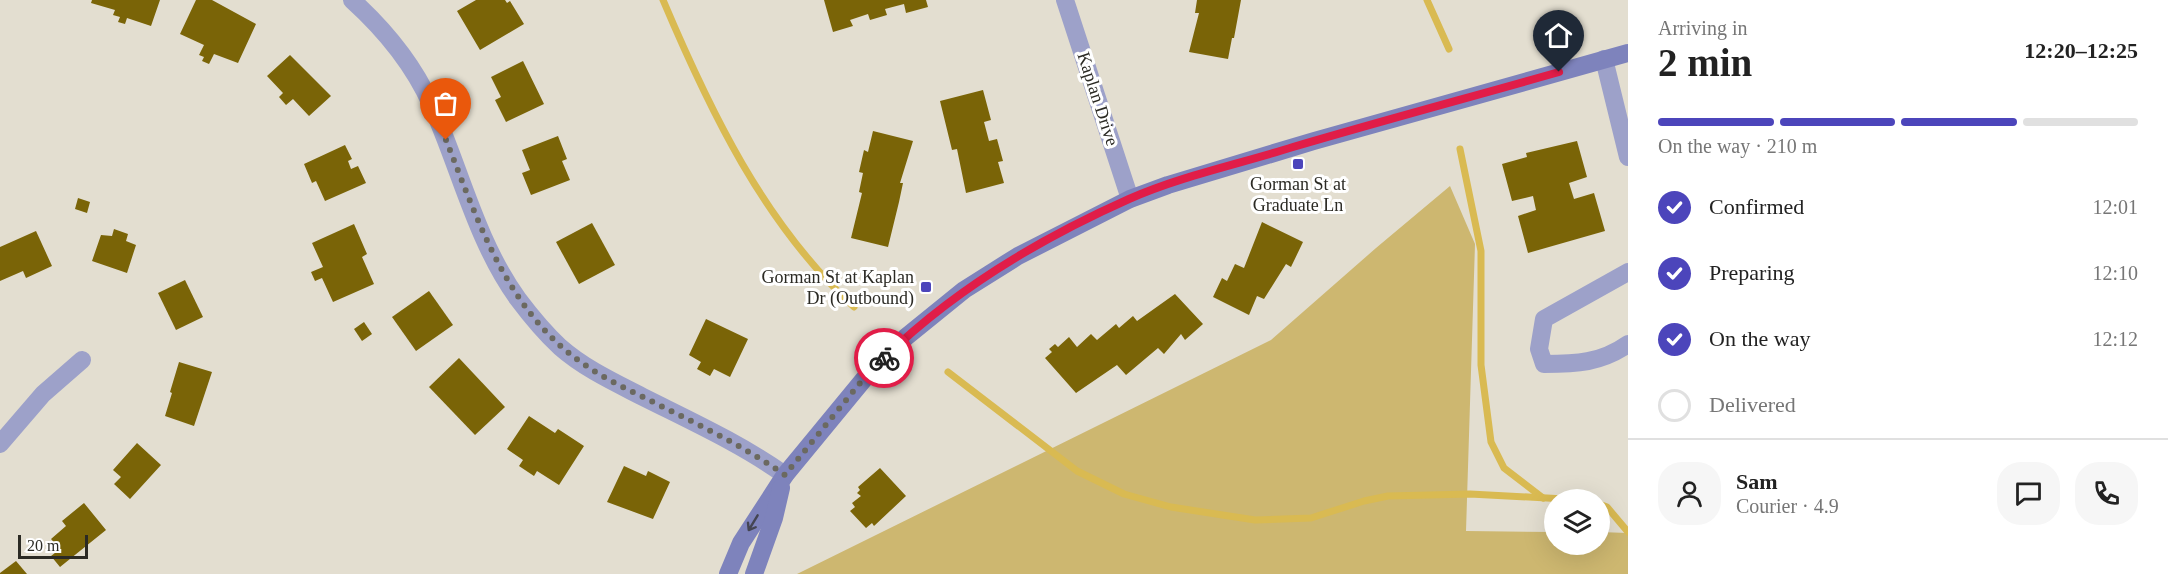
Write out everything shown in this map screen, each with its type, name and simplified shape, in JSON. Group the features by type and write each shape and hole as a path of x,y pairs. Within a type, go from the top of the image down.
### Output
{"main road":[{"path":"728,574 741,543 785,475 869,372 906,337 964,290 1018,256 1130,199 1168,185 1303,144 1628,52"},
{"path":"754,574 774,518 785,475"}],"street":[{"path":"352,0 391,40 415,73 431,103 483,236 502,273 539,324 560,347 586,366 753,453 785,475"},
{"name":"Kaplan Drive","path":"1065,0 1130,199"},
{"path":"1604,59 1628,157"},
{"path":"1628,272 1544,319 1539,349 1544,363 1582,363 1618,351 1628,344"},
{"path":"0,444 44,394 82,360"}],"shaded area":[{"path":"1450,186 1475,244 1466,531 1544,532 1544,555 1610,555 1610,532 1628,533 1628,574 797,574 1271,340"}],"building":[{"path":"92,0 160,0 151,26 127,18 125,24 118,22 120,17 113,15 115,10 91,3"},
{"path":"196,0 212,0 256,24 238,63 214,54 209,64 202,61 204,57 199,55 204,45 180,34"},
{"path":"476,0 505,0 507,3 510,1 524,24 480,50 457,11"},
{"path":"824,0 926,0 928,7 906,13 904,4 885,9 887,15 870,20 868,14 850,20 853,26 833,32"},
{"path":"1197,0 1241,0 1228,59 1189,52 1199,13 1195,13"},
{"path":"290,55 331,96 309,116 293,99 286,105 279,97 283,93 267,76"},
{"path":"523,61 544,104 506,122 495,100 501,97 491,77"},
{"path":"983,90 991,120 984,122 989,141 997,139 1003,161 998,162 1004,183 966,193 957,149 952,150 940,101"},
{"path":"873,131 913,141 900,183 903,183 888,247 851,238 862,193 859,192 863,173 859,172 864,150 868,152"},
{"path":"558,136 567,159 562,161 570,180 531,195 522,173 530,170 522,150"},
{"path":"1577,141 1587,177 1569,183 1574,199 1594,193 1605,231 1528,253 1518,216 1536,210 1533,196 1512,201 1502,164 1527,157 1526,153"},
{"path":"345,145 352,159 348,161 351,169 358,166 366,183 325,201 316,181 312,183 304,164"},
{"path":"78,198 90,202 87,213 75,209"},
{"path":"1262,222 1303,242 1291,267 1286,264 1264,299 1257,296 1249,315 1213,297 1222,278 1227,281 1235,264 1244,268"},
{"path":"592,223 615,265 579,284 556,242"},
{"path":"354,224 367,254 362,257 374,284 333,302 322,278 315,281 311,272 323,267 312,243"},
{"path":"114,229 128,234 126,241 136,245 127,273 92,261 101,235 112,236"},
{"path":"36,231 52,266 26,278 23,271 0,281 0,247"},
{"path":"185,280 203,317 176,330 158,293"},
{"path":"429,291 453,325 416,351 392,317"},
{"path":"1175,294 1203,324 1185,340 1181,334 1164,354 1158,348 1126,375 1117,365 1076,393 1045,358 1052,352 1049,349 1055,344 1058,347 1069,337 1077,347 1091,334 1097,340 1116,324 1119,328 1133,316 1137,321"},
{"path":"706,319 748,339 730,377 714,369 710,376 697,369 701,362 689,355"},
{"path":"364,322 372,334 362,341 354,329"},
{"path":"459,358 505,407 475,435 429,387"},
{"path":"179,362 212,372 194,426 165,416"},
{"path":"529,416 555,433 558,429 584,446 559,485 537,471 534,476 519,466 523,460 507,449"},
{"path":"137,443 161,465 130,499 114,484 121,477 113,470"},
{"path":"624,466 646,476 648,471 670,482 653,519 607,502"},
{"path":"880,468 906,496 874,526 872,523 866,528 850,511 855,507 852,503 861,496 857,493 860,490 858,487"},
{"path":"84,503 106,530 60,567 51,556 60,549 51,539 66,526 62,521"},
{"path":"16,561 27,574 0,574 0,573"}],"waterway":[{"path":"663,0 720,124 766,203 822,275 854,307"},
{"path":"1427,0 1449,49"},
{"path":"1460,149 1481,251 1481,365 1491,442 1504,468 1543,498"},
{"path":"948,372 1077,471 1124,494 1171,507 1255,520 1311,518 1388,496 1470,494 1544,498"},
{"path":"1610,511 1628,532"}],"way so far":[{"path":"446,140 483,236 502,273 518,298 560,347 610,380 753,453 785,475 869,372 884,358"}],"place":[{"name":"Gorman St at Graduate Ln","path":"1298,164"},
{"name":"Gorman St at Kaplan Dr (Outbound)","path":"926,287"}],"route":[{"path":"884,358 964,290 1049,238 1130,199 1168,185 1314,141 1559,72"}]}
